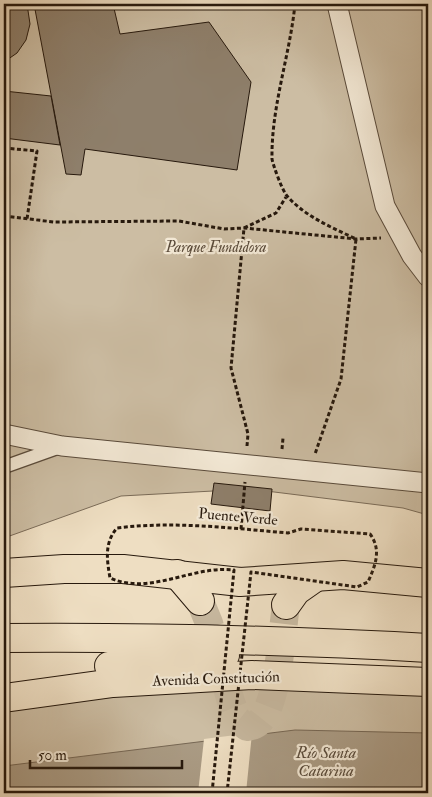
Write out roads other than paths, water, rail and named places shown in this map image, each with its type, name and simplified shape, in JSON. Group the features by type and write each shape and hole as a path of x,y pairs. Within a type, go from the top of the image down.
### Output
{"highway":[{"path":"4,573 74,569 123,569 240,582 351,576 428,583"},
{"path":"177,574 200,601"},
{"path":"286,605 296,591 316,577"},
{"path":"4,638 145,637 428,648"},
{"path":"4,688 98,668 349,644"},
{"name":"Avenida Constitución","path":"4,698 113,683 252,675 428,682"}],"street":[{"path":"337,4 385,206 412,256 428,277"},
{"path":"4,434 62,446 428,483"}],"lane":[{"path":"4,467 62,446"}],"water":[{"name":"Río Santa Catarina","path":"295,730 428,733 428,793 4,793 4,766"}],"tunnel":[{"path":"200,601 209,623 231,702 238,720 247,727 253,726 261,720 272,698 286,605"}],"park label":[{"name":"Parque Fundidora","path":"216,247"}]}
